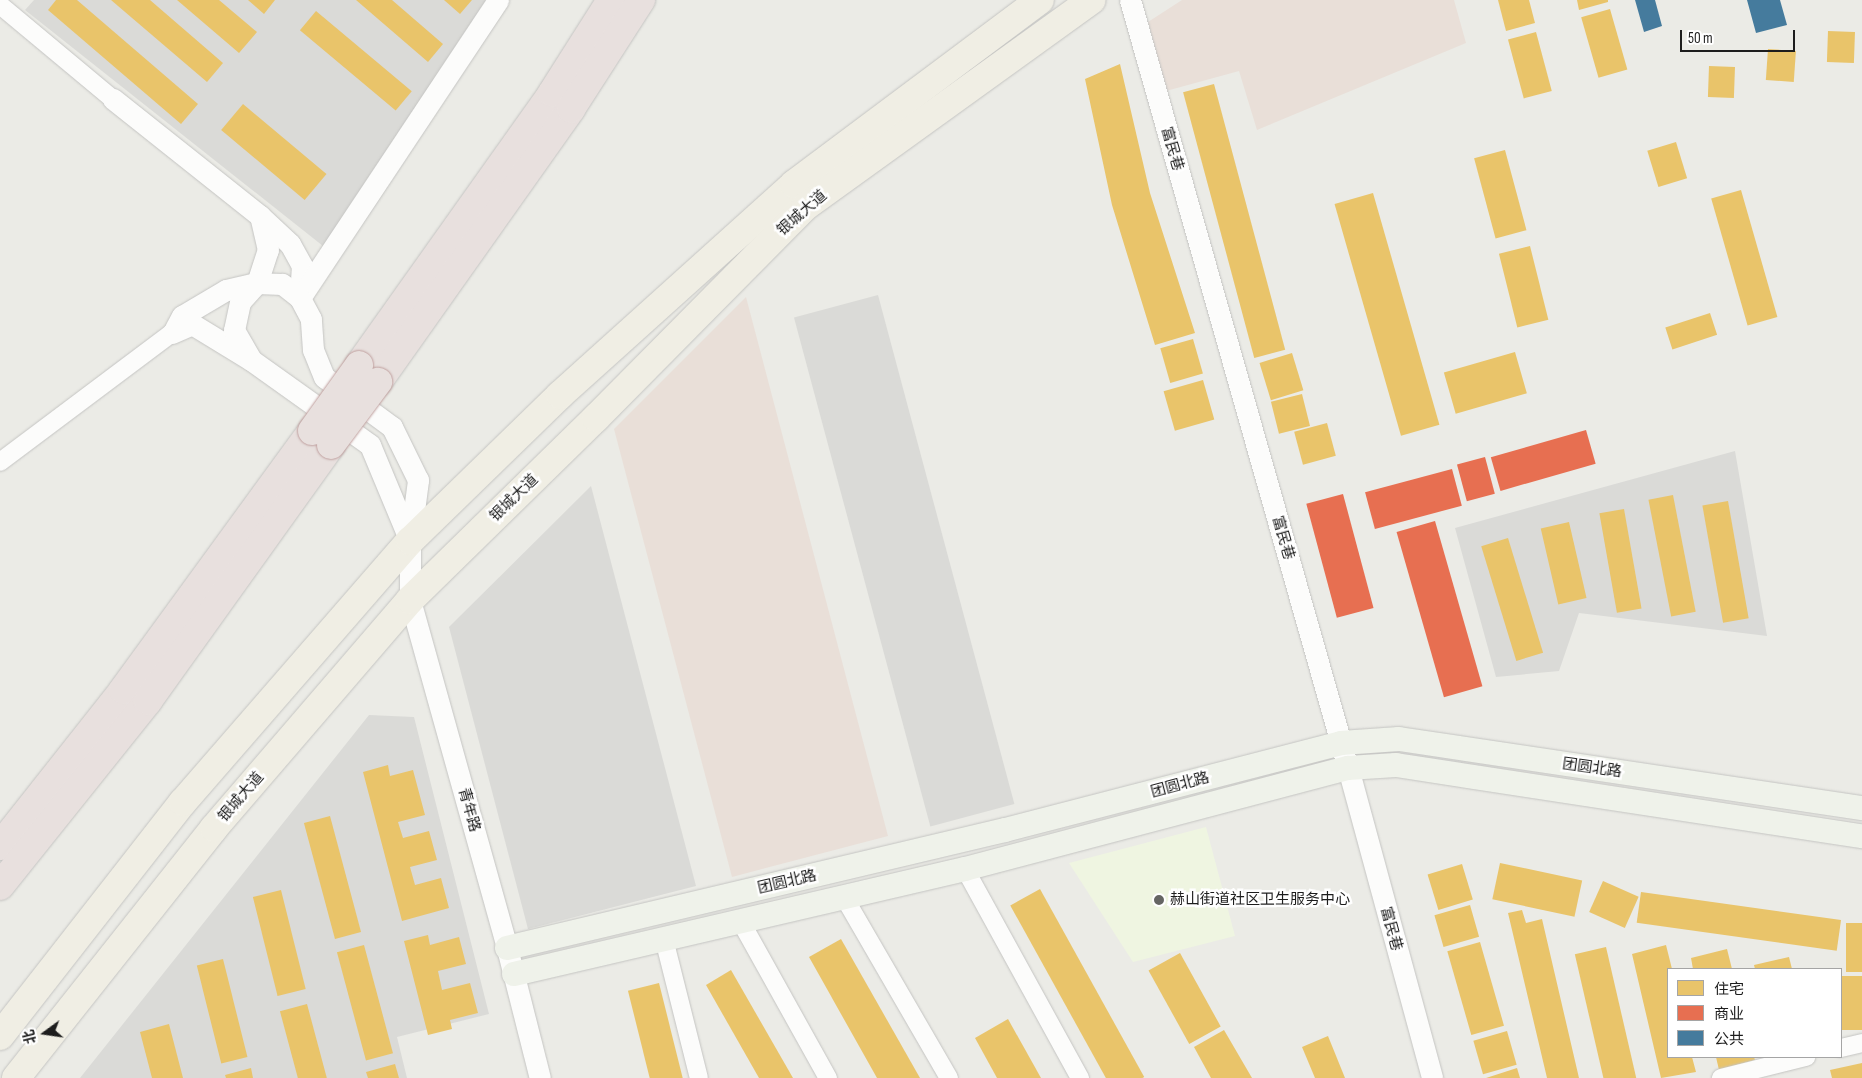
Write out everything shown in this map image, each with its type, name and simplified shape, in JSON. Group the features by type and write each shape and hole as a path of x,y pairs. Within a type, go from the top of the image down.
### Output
{"highway":[{"path":"368,374 611,0"},
{"path":"0,886 148,701 322,438 368,374 570,109 641,0"},
{"path":"0,846 322,438"}],"main road":[{"name":"银城大道","path":"0,1036 183,802 410,541 560,396 794,184 1040,0"},
{"name":"银城大道","path":"16,1078 214,828 410,600 596,418 806,206 1092,0"},
{"name":"团圆北路","path":"507,948 1005,830 1340,743 1399,739 1862,808"},
{"name":"团圆北路","path":"514,974 965,869 1348,768 1396,765 1862,836"}],"street":[{"path":"300,298 498,0"},
{"name":"富民巷","path":"1130,0 1348,768 1432,1078"},
{"path":"0,5 113,99 260,216 290,244 302,266 300,298"},
{"path":"252,360 234,330 240,302 258,283 268,250 260,216"},
{"path":"172,333 182,316 226,290 258,283 282,284 300,298"},
{"name":"青年路","path":"300,298 311,319 313,350 324,377 392,427 418,480 410,541 410,600 507,948 540,1078"},
{"path":"0,462 172,333 192,324 252,360 370,445 410,541"},
{"path":"965,869 1080,1078"},
{"path":"844,898 949,1078"},
{"path":"741,922 828,1078"},
{"path":"664,940 698,1078"},
{"path":"1842,1048 1862,1043"},
{"path":"1721,1078 1802,1058"}],"shaded area":[{"path":"34,0 486,0 323,246 25,10"},
{"path":"1182,0 1454,0 1466,43 1257,130 1239,71 1166,91 1148,22"},
{"path":"878,295 1014,804 930,827 794,318"},
{"path":"746,297 888,836 732,877 614,429"},
{"path":"1735,451 1767,636 1579,613 1559,671 1496,677 1455,528"},
{"path":"591,486 696,886 528,929 449,627"},
{"path":"369,715 414,717 489,1014 397,1037 407,1078 80,1078"},
{"name":"赫山街道社区卫生服务中心","path":"1206,827 1235,936 1133,962 1069,863"}],"building: 住宅":[{"path":"56,0 77,0 198,104 181,124 48,10"},
{"path":"111,0 150,0 223,63 207,82"},
{"path":"177,0 219,0 257,32 239,53"},
{"path":"248,0 275,0 264,14"},
{"path":"356,0 392,0 443,44 428,62"},
{"path":"444,0 472,0 460,14"},
{"path":"1498,0 1529,0 1535,23 1506,31"},
{"path":"1577,0 1608,0 1608,2 1579,10"},
{"path":"1610,9 1627,70 1599,78 1581,17"},
{"path":"316,11 412,91 396,110 300,30"},
{"path":"1828,31 1855,32 1854,63 1827,62"},
{"path":"1536,32 1552,91 1524,98 1508,40"},
{"path":"1768,49 1796,51 1794,82 1766,80"},
{"path":"1120,64 1150,193 1195,333 1155,345 1112,205 1085,79"},
{"path":"1709,66 1735,67 1734,98 1708,97"},
{"path":"1214,84 1285,350 1254,358 1183,92"},
{"path":"243,104 326,174 305,200 221,130"},
{"path":"1676,142 1687,178 1658,187 1647,151"},
{"path":"1505,150 1526,230 1496,238 1474,158"},
{"path":"1741,190 1777,317 1748,325 1711,199"},
{"path":"1373,193 1439,425 1401,436 1335,204"},
{"path":"1530,246 1548,320 1517,327 1499,254"},
{"path":"1710,313 1717,335 1672,349 1665,328"},
{"path":"1193,339 1203,374 1170,383 1160,348"},
{"path":"1515,352 1527,393 1456,414 1444,372"},
{"path":"1292,353 1303,390 1271,400 1259,363"},
{"path":"1203,380 1214,419 1175,431 1164,391"},
{"path":"1302,394 1310,426 1279,434 1271,402"},
{"path":"1327,423 1336,456 1303,465 1294,432"},
{"path":"1673,495 1696,612 1671,617 1648,500"},
{"path":"1728,501 1749,618 1723,623 1702,506"},
{"path":"1624,509 1642,608 1617,613 1599,513"},
{"path":"1569,522 1587,598 1558,605 1541,529"},
{"path":"1508,538 1543,653 1516,661 1481,546"},
{"path":"388,765 390,776 413,770 425,815 398,822 403,838 429,831 437,860 410,867 415,885 441,878 449,908 402,921 363,772"},
{"path":"330,816 361,932 335,939 304,823"},
{"path":"1500,863 1582,880 1574,917 1492,899"},
{"path":"1462,864 1473,899 1438,910 1428,875"},
{"path":"1603,881 1639,897 1625,928 1589,912"},
{"path":"1040,889 1144,1077 1106,1078 1010,905"},
{"path":"281,890 306,989 278,996 253,897"},
{"path":"1641,892 1841,920 1837,951 1637,923"},
{"path":"1470,905 1479,937 1444,947 1434,915"},
{"path":"1522,910 1526,923 1542,919 1579,1078 1547,1078 1508,913"},
{"path":"1846,923 1862,923 1862,972 1846,972"},
{"path":"428,935 430,945 459,937 466,964 438,971 442,990 470,983 478,1013 450,1020 452,1029 428,1035 404,941"},
{"path":"841,939 920,1078 877,1078 809,957"},
{"path":"1480,942 1504,1026 1471,1035 1447,951"},
{"path":"364,945 393,1053 366,1060 337,952"},
{"path":"1666,945 1672,968 1667,968 1667,1058 1692,1058 1696,1072 1661,1078 1632,954"},
{"path":"1606,947 1636,1078 1603,1078 1575,954"},
{"path":"1727,949 1732,968 1693,968 1691,958"},
{"path":"1180,953 1221,1026 1189,1044 1149,970"},
{"path":"1789,957 1792,968 1755,968 1754,965"},
{"path":"223,959 247,1057 221,1064 197,966"},
{"path":"731,970 793,1078 759,1078 706,985"},
{"path":"1842,976 1862,976 1862,1030 1842,1030"},
{"path":"659,983 683,1078 650,1078 628,991"},
{"path":"307,1004 327,1078 298,1078 280,1011"},
{"path":"1008,1019 1041,1078 997,1078 975,1038"},
{"path":"169,1024 183,1078 152,1078 140,1032"},
{"path":"1224,1030 1252,1078 1211,1078 1194,1047"},
{"path":"1507,1031 1517,1065 1483,1074 1473,1041"},
{"path":"1328,1036 1345,1078 1315,1078 1302,1047"},
{"path":"1716,1058 1754,1058 1755,1060 1719,1070"},
{"path":"1862,1063 1862,1078 1832,1078 1830,1070"},
{"path":"395,1064 399,1078 368,1078 366,1072"},
{"path":"251,1068 253,1078 226,1078 225,1075"},
{"path":"1517,1068 1520,1078 1486,1078"}],"building: 商业":[{"path":"1586,430 1596,464 1500,491 1491,457"},
{"path":"1485,457 1495,494 1467,501 1457,465"},
{"path":"1452,469 1462,506 1375,529 1365,492"},
{"path":"1343,494 1374,608 1337,618 1306,504"},
{"path":"1435,521 1482,686 1444,697 1397,532"}],"building: 公共":[{"path":"1635,0 1655,0 1662,26 1644,32"},
{"path":"1747,0 1780,0 1787,25 1756,33"}],"place":[{"name":"赫山街道社区卫生服务中心","path":"1159,900"}]}
